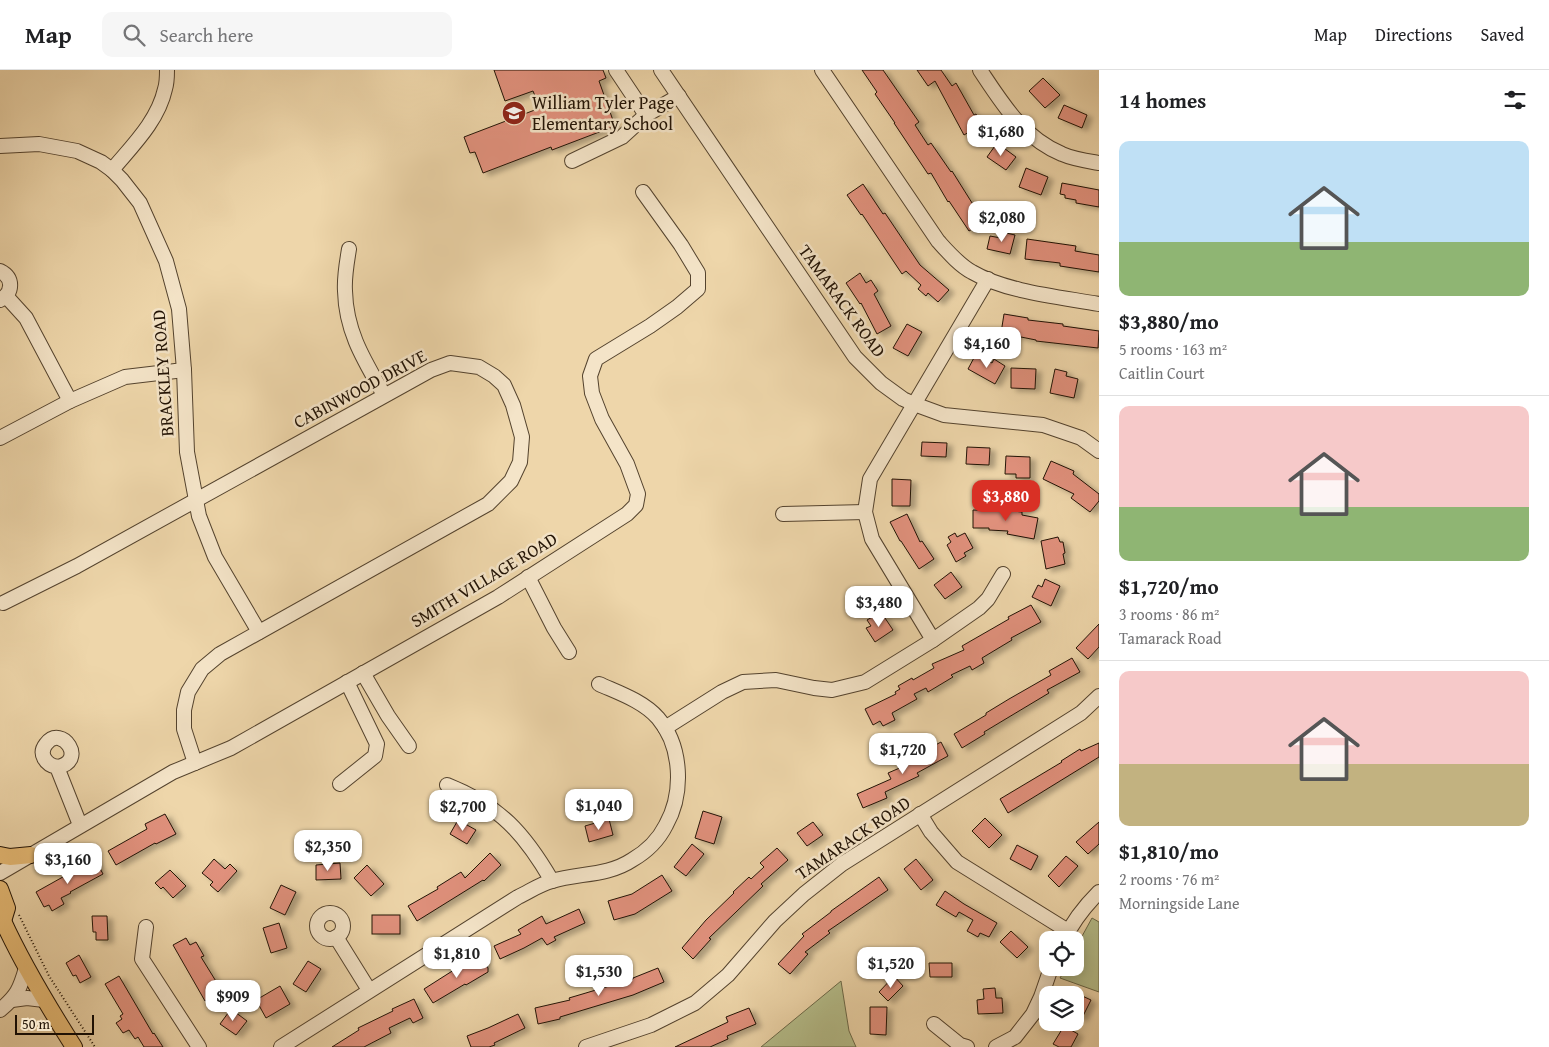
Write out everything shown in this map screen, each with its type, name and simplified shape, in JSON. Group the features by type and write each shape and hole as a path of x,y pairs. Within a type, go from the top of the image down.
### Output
{"main road":[{"path":"0,856 31,855"},
{"path":"0,889 7,908 7,917 26,968 74,1047"}],"street":[{"path":"112,170 148,127 159,108 165,89 167,70"},
{"path":"616,70 646,115"},
{"name":"TAMARACK ROAD","path":"661,70 855,357 881,384 903,399 944,415 1043,425 1081,438 1099,452"},
{"path":"822,70 938,241 958,262 972,272 1005,286 1099,304"},
{"path":"980,70 1005,107 1024,130 1044,145 1062,154 1099,163"},
{"path":"572,161 622,137 646,115 678,96"},
{"name":"BRACKLEY ROAD","path":"0,146 39,144 77,151 101,162 112,170 140,203 166,261 179,309 184,370 187,452 198,516 215,557 258,632"},
{"name":"SMITH VILLAGE ROAD","path":"0,873 173,772 231,748 498,597 626,514 636,505 638,494 634,481 627,464 602,419 592,393 590,376 596,359 664,316 698,289 698,273 681,245 643,192"},
{"path":"349,248 344,290 348,318 357,347 384,395"},
{"path":"0,271 10,280 10,291 3,298 26,318 70,401"},
{"path":"933,640 872,540 865,512 870,479 988,279"},
{"name":"CABINWOOD DRIVE","path":"3,603 77,566 432,370 450,364 479,367 494,376 504,385 513,405 522,437 520,462 511,481 488,504 258,632 220,654 202,669 188,692 184,710 184,730 195,763"},
{"path":"0,438 70,401 125,377 184,370"},
{"path":"783,514 865,512"},
{"path":"664,728 722,692 743,682 776,680 832,690 865,682 933,640 979,608 988,599 1003,574"},
{"path":"528,578 568,652"},
{"path":"364,673 388,716 409,746"},
{"path":"340,784 375,756 378,744 347,682"},
{"path":"281,1047 518,897 552,881 604,872 631,861 651,846 667,825 677,796 678,768 672,739 657,718 631,698 599,684"},
{"name":"TAMARACK ROAD","path":"586,1047 651,1025 694,1002 728,975 775,921 804,894 842,864 1081,713 1099,696"},
{"path":"57,767 80,825"},
{"path":"447,785 469,794 512,825 536,854 552,881"},
{"path":"920,814 931,832 956,862 1060,931"},
{"path":"1069,931 1099,892"},
{"path":"146,927 142,959 199,1047"},
{"path":"336,937 369,990"},
{"path":"0,1010 12,1000 20,988 26,968"},
{"path":"996,1047 1015,1037 1033,1014 1042,997 1049,976"},
{"path":"12,1000 27,998 44,1000"},
{"path":"934,1024 960,1045 967,1047"}],"path":[{"path":"7,917 27,935 49,976 95,1047"}],"green space":[{"path":"1092,918 1099,922 1099,992 1060,978 1061,976 1084,976 1084,933"},
{"path":"841,981 849,1031 856,1047 761,1047"}],"building":[{"path":"494,70 603,70 606,78 599,81 615,126 552,150 551,147 483,173 475,152 470,153 464,137 540,108 533,91 505,101"},
{"path":"862,70 883,70 919,122 915,125 928,145 931,143 952,171 984,222 969,231 948,202 931,173 928,174 894,123"},
{"path":"917,70 941,70 952,86 956,83 987,134 974,141 969,132 964,135 935,81 928,86"},
{"path":"1043,78 1060,95 1045,108 1029,91"},
{"path":"1064,105 1087,115 1082,128 1058,118"},
{"path":"997,143 1016,157 1006,170 987,157"},
{"path":"1026,168 1048,177 1041,195 1019,187"},
{"path":"1062,183 1099,190 1099,207 1076,203 1076,200 1065,198 1065,195 1060,194"},
{"path":"863,184 920,265 949,290 938,302 928,293 926,296 918,289 921,285 906,271 902,274 847,195"},
{"path":"1002,232 1015,235 1010,254 987,249 990,236 1001,238"},
{"path":"1027,239 1076,246 1075,251 1099,255 1099,272 1060,266 1060,263 1025,259"},
{"path":"860,273 866,283 871,280 878,291 874,294 891,326 877,334 861,303 846,283"},
{"path":"1004,314 1028,318 1028,320 1099,331 1098,348 1036,341 1001,333"},
{"path":"907,324 922,332 908,356 893,348"},
{"path":"976,354 992,363 994,359 1005,366 995,384 968,369"},
{"path":"1011,368 1036,369 1035,389 1011,388"},
{"path":"1055,369 1067,372 1066,376 1078,379 1074,398 1050,393"},
{"path":"922,442 947,443 946,457 921,456"},
{"path":"967,447 990,448 989,465 966,464"},
{"path":"1006,456 1030,457 1030,478 1016,478 1016,474 1005,474"},
{"path":"1051,461 1074,471 1073,474 1099,494 1099,501 1090,512 1071,498 1074,494 1043,479"},
{"path":"892,479 911,480 910,506 892,506"},
{"path":"973,510 1022,512 1022,515 1038,518 1034,539 1007,534 1008,531 973,528"},
{"path":"907,514 920,542 922,541 934,559 919,569 890,522"},
{"path":"955,533 957,537 965,533 973,548 964,553 966,556 956,562 947,545 951,542 948,537"},
{"path":"1058,537 1060,542 1063,542 1065,564 1046,569 1041,541"},
{"path":"951,572 962,587 945,599 934,585"},
{"path":"1045,579 1060,586 1051,606 1032,597 1038,585 1042,587"},
{"path":"1031,605 1041,622 1011,638 1012,640 982,658 984,663 972,670 970,666 951,675 953,677 928,692 926,688 914,694 917,699 892,713 895,720 883,726 880,721 873,725 865,709 896,694 895,692 900,689 898,686 934,668 932,664 964,650 962,646"},
{"path":"883,615 893,630 875,642 866,628 871,626 867,620 874,616 876,620"},
{"path":"1099,624 1099,647 1088,659 1076,648"},
{"path":"1072,658 1080,672 1047,690 1049,693 984,732 985,734 962,748 954,734 1051,675 1049,671"},
{"path":"941,742 948,756 917,773 919,776 885,792 887,798 863,808 857,794 891,779 888,773 923,758 918,748 925,744 928,749"},
{"path":"1099,743 1099,757 1008,813 1000,799 1080,749 1081,751"},
{"path":"703,811 722,817 714,844 695,838"},
{"path":"165,814 176,834 155,843 116,865 108,851 147,829 145,824"},
{"path":"985,818 1002,835 989,848 972,831"},
{"path":"609,819 613,835 589,842 585,826"},
{"path":"458,820 476,830 467,844 450,834"},
{"path":"813,822 823,835 807,846 797,833"},
{"path":"1099,822 1099,844 1088,854 1076,842"},
{"path":"692,844 704,854 686,876 674,867"},
{"path":"1017,845 1038,856 1031,870 1010,859"},
{"path":"777,848 788,860 761,884 763,886 709,938 711,939 693,959 682,948 733,892 749,877 751,879 764,867 760,863"},
{"path":"490,853 501,865 484,881 417,921 408,906 438,889 437,887 461,872 465,878"},
{"path":"1066,856 1078,866 1059,887 1048,876"},
{"path":"95,859 103,874 61,898 64,904 52,911 49,905 44,907 36,892"},
{"path":"214,859 225,869 230,864 237,871 218,892 210,885 213,882 202,873"},
{"path":"916,859 933,880 921,890 904,869"},
{"path":"340,863 341,879 316,880 316,865"},
{"path":"367,865 384,884 371,896 354,878"},
{"path":"170,870 186,886 173,898 163,887 161,889 155,883"},
{"path":"662,875 672,891 635,914 614,920 608,901 632,894"},
{"path":"879,877 888,890 828,931 830,933 805,952 808,954 790,974 778,964 804,936 802,934"},
{"path":"281,885 296,892 285,915 270,908"},
{"path":"945,891 997,923 989,937 980,933 978,937 967,931 973,920 959,912 956,917 936,905"},
{"path":"579,909 585,923 554,937 556,940 547,945 542,938 500,959 494,946 521,934 518,930 542,916 546,924"},
{"path":"372,915 400,915 400,934 372,934"},
{"path":"92,916 107,916 108,940 96,940 96,932 93,932"},
{"path":"279,923 287,948 271,953 263,928"},
{"path":"1011,931 1028,947 1017,958 1000,942"},
{"path":"186,938 190,945 196,942 204,956 201,957 222,991 205,1001 173,945"},
{"path":"479,954 488,968 488,972 433,1003 424,989"},
{"path":"79,955 91,977 80,983 76,975 73,976 66,963"},
{"path":"308,961 321,969 306,992 293,984"},
{"path":"929,963 952,963 952,977 930,977"},
{"path":"658,968 664,982 633,995 560,1017 560,1019 538,1024 535,1008 570,1000 569,998 633,979"},
{"path":"119,976 153,1034 163,1047 144,1047 138,1037 135,1039 129,1030 123,1033 116,1023 122,1019 120,1016 123,1014 105,984"},
{"path":"894,976 903,986 888,1001 879,992"},
{"path":"280,986 290,1004 266,1018 256,1000"},
{"path":"995,988 996,998 1002,998 1003,1013 978,1014 977,1000 984,999 983,989"},
{"path":"1084,997 1091,1000 1084,1014"},
{"path":"414,999 423,1018 413,1023 410,1018 389,1028 391,1033 364,1047 332,1047 359,1030 358,1028"},
{"path":"870,1007 887,1007 886,1035 870,1034"},
{"path":"749,1008 756,1024 727,1036 728,1039 710,1047 675,1047 728,1022 726,1017"},
{"path":"231,1009 247,1021 236,1035 220,1024"},
{"path":"518,1014 525,1028 494,1043 495,1045 471,1047 467,1036"},
{"path":"1061,1031 1073,1031 1078,1034 1071,1047 1059,1047 1053,1044"}],"place":[{"name":"William Tyler Page Elementary School","path":"514,113"}]}
